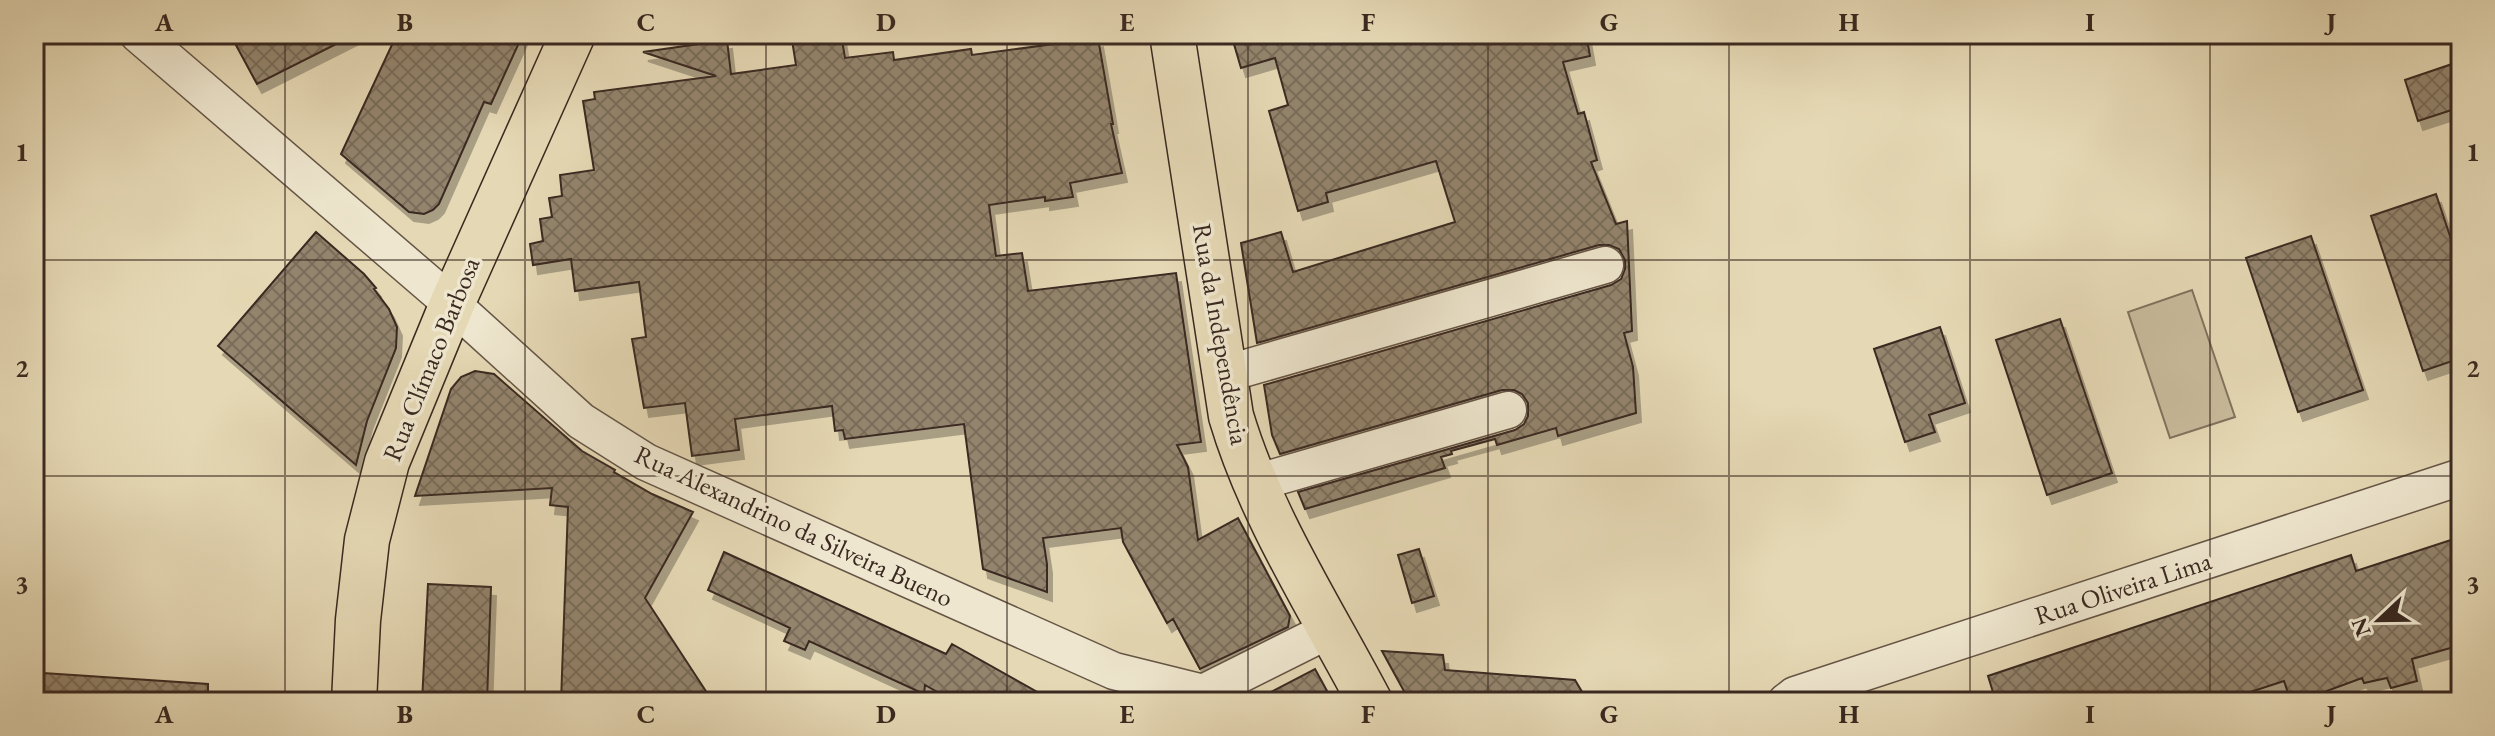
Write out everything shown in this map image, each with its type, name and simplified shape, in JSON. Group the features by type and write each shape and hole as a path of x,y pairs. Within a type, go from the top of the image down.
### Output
{"main road":[{"name":"Rua Clímaco Barbosa","path":"354,702 358,620 367,540 387,462 452,304 573,34"},
{"name":"Rua da Independência","path":"1172,34 1231,416 1255,483 1370,702"}],"street":[{"name":"Rua Alexandrino da Silveira Bueno","path":"138,34 452,304 581,421 646,462 1114,671 1206,697 1331,629"},
{"path":"1225,374 1605,265"},
{"path":"1255,483 1508,410"},
{"name":"Rua Oliveira Lima","path":"1786,702 1795,695 2461,477"}],"shaded area":[{"path":"2192,290 2235,417 2170,438 2128,312"}],"building":[{"path":"230,34 356,34 257,84"},
{"path":"397,34 523,34 491,104 484,102 439,204 424,214 409,212 341,154"},
{"path":"791,34 841,34 845,58 893,52 894,60 971,49 972,55 1098,38 1122,173 1070,183 1073,197 1045,201 1045,197 989,205 996,256 1022,253 1028,291 1176,273 1201,442 1177,445 1188,467 1198,540 1238,518 1290,616 1288,627 1200,669 1173,619 1167,623 1123,542 1121,528 1043,538 1047,592 983,569 964,424 845,439 843,430 835,431 832,406 735,419 739,450 692,456 685,403 644,408 632,339 646,337 639,282 575,291 571,259 533,265 530,244 543,241 540,219 552,217 549,198 562,196 560,175 594,170 583,101 595,99 594,92 716,76 643,52 727,40 731,74 796,65"},
{"path":"1231,34 1586,34 1590,56 1563,62 1578,114 1584,112 1597,160 1591,162 1616,224 1627,221 1632,331 1624,333 1633,367 1636,413 1558,436 1556,428 1497,445 1495,439 1451,451 1452,454 1441,457 1445,468 1305,509 1298,492 1515,430 1524,424 1528,416 1528,403 1522,394 1514,390 1502,390 1280,454 1272,435 1264,385 1611,285 1621,279 1625,260 1619,249 1599,245 1257,343 1241,243 1281,232 1293,272 1455,222 1436,161 1326,193 1328,202 1298,211 1269,111 1288,105 1275,58 1241,68"},
{"path":"2461,61 2461,107 2418,121 2405,80"},
{"path":"2436,194 2461,269 2461,358 2423,371 2371,216"},
{"path":"316,232 376,288 397,327 396,348 367,421 356,465 218,346"},
{"path":"2311,236 2363,390 2298,412 2246,258"},
{"path":"2060,319 2112,473 2047,495 1996,340"},
{"path":"1940,327 1965,403 1929,415 1935,432 1905,442 1874,349"},
{"path":"475,371 494,374 582,451 614,472 652,494 693,512 645,598 713,702 561,702 568,507 550,505 552,488 415,496 451,389 461,377"},
{"path":"2457,538 2461,551 2461,645 2412,659 2417,681 2391,688 2387,678 2364,683 2362,678 2297,702 2291,702 2284,681 2235,697 2236,702 1996,702 1988,676 2351,555 2356,571"},
{"path":"1419,549 1434,596 1412,603 1398,555"},
{"path":"724,552 946,654 952,644 1055,702 955,702 925,685 924,694 809,641 805,650 784,641 790,628 708,590"},
{"path":"428,584 491,587 487,702 422,702"},
{"path":"1382,651 1443,655 1445,670 1575,680 1588,702 1514,698 1513,694 1475,699 1475,702 1410,702"},
{"path":"1315,669 1333,702 1252,702"},
{"path":"43,673 208,684 208,702 42,702"}]}
